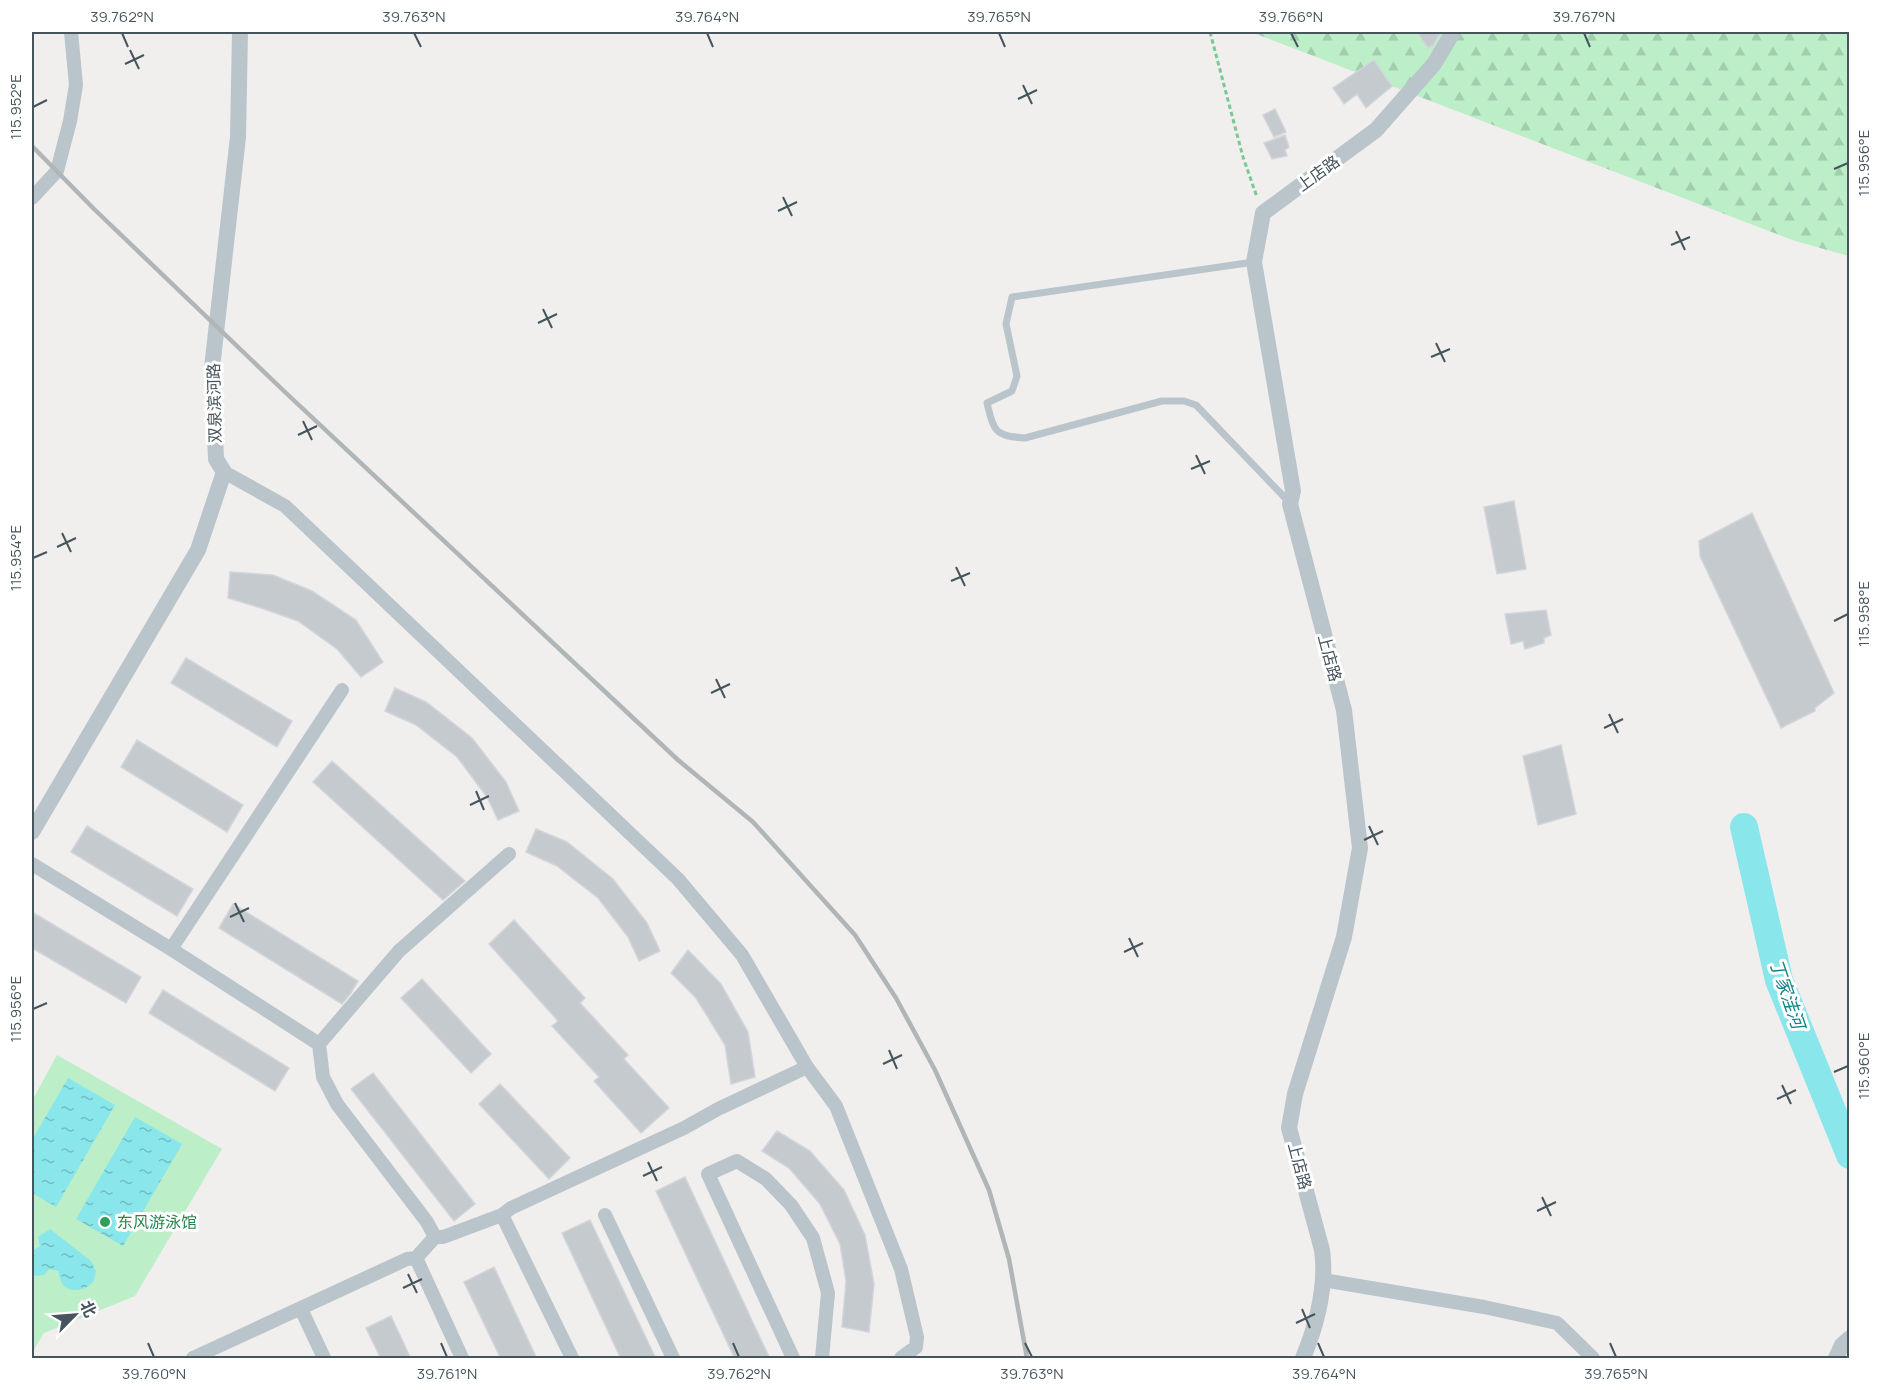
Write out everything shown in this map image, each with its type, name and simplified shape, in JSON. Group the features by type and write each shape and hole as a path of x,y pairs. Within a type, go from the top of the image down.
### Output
{"street":[{"path":"32,198 57,171 70,121 76,85 71,32"},
{"name":"双泉滨河路","path":"224,472 216,459 212,368 238,136 240,32"},
{"name":"上店路","path":"1303,1359 1321,1303 1324,1267 1322,1250 1289,1128 1295,1094 1344,937 1360,848 1344,710 1290,504 1293,491 1254,262 1263,213 1376,130 1434,64 1454,32"},
{"path":"32,832 198,550 224,472 285,506 678,879 742,955 807,1067 836,1106 901,1269 917,1337 916,1347 901,1359"},
{"path":"171,949 342,690"},
{"path":"435,1237 427,1222 337,1104 323,1077 319,1044 399,951 508,854"},
{"path":"32,864 171,949 319,1044"},
{"path":"193,1359 407,1259 416,1258 435,1237 443,1237 502,1215 511,1208 684,1128 718,1109 807,1067"},
{"path":"794,1359 708,1174 736,1161 766,1179 791,1205 813,1238 828,1293 822,1359"},
{"path":"502,1215 572,1359"},
{"path":"605,1215 673,1359"},
{"path":"416,1258 462,1359"},
{"path":"1323,1280 1484,1307 1557,1323 1593,1359"},
{"path":"301,1309 324,1359"},
{"path":"1836,1359 1842,1345 1850,1338"}],"lane":[{"path":"1254,262 1012,297 1006,324 1017,376 1012,392 987,403 993,425 1004,436 1026,438 1162,401 1184,401 1196,405 1290,504"}],"path":[{"path":"1210,32 1243,157 1263,213"}],"green space":[{"path":"1251,32 1849,32 1849,256 1795,241"},
{"name":"东风游泳馆","path":"57,1055 222,1149 135,1296 44,1333 32,1353 32,1101"}],"water":[{"path":"68,1078 115,1105 56,1207 32,1193 32,1140"},
{"path":"135,1117 182,1144 123,1246 76,1219"},
{"path":"50,1229 91,1261 96,1271 94,1280 88,1286 80,1290 66,1288 61,1282 59,1271 49,1269 44,1275 36,1276 32,1273 32,1251 40,1246 38,1237"}],"building":[{"path":"1417,32 1441,32 1433,45 1428,48"},
{"path":"1374,60 1392,86 1366,108 1357,94 1344,104 1333,88"},
{"path":"1275,109 1286,132 1274,137 1263,115"},
{"path":"1285,135 1289,147 1285,150 1287,156 1272,159 1264,143"},
{"path":"1514,501 1526,569 1497,574 1484,507"},
{"path":"1752,513 1834,693 1815,708 1815,711 1781,728 1700,556 1699,541"},
{"path":"230,572 273,575 312,591 356,620 383,662 361,677 337,649 298,621 228,598"},
{"path":"1546,610 1551,635 1544,638 1544,643 1525,649 1523,641 1511,644 1505,614"},
{"path":"186,658 292,721 277,747 171,683"},
{"path":"395,688 426,702 472,738 506,782 519,811 498,820 487,797 457,757 416,725 385,711"},
{"path":"137,740 243,805 227,832 121,767"},
{"path":"1561,745 1576,814 1538,825 1523,756"},
{"path":"332,761 465,881 443,900 313,782"},
{"path":"87,826 193,889 177,916 71,852"},
{"path":"536,829 567,842 613,879 647,923 660,951 639,961 628,937 598,898 557,866 526,852"},
{"path":"233,904 358,981 342,1004 219,928"},
{"path":"32,912 141,977 126,1003 32,948"},
{"path":"514,920 585,998 580,1003 628,1055 624,1059 669,1108 641,1133 594,1081 599,1077 552,1026 558,1021 489,944"},
{"path":"688,950 721,984 748,1032 755,1077 731,1084 725,1045 696,998 671,973"},
{"path":"422,979 491,1054 471,1073 401,998"},
{"path":"163,990 289,1068 275,1091 149,1013"},
{"path":"373,1073 475,1204 454,1221 351,1089"},
{"path":"500,1084 570,1158 549,1179 479,1104"},
{"path":"777,1131 810,1151 844,1190 865,1235 874,1284 869,1332 842,1327 846,1281 840,1244 820,1204 789,1168 762,1151"},
{"path":"685,1177 770,1359 735,1359 656,1191"},
{"path":"590,1220 656,1359 621,1359 562,1233"},
{"path":"494,1267 537,1359 501,1359 464,1282"},
{"path":"391,1316 411,1359 381,1359 366,1328"}],"waterway":[{"name":"丁家洼河","path":"1744,827 1779,980 1850,1155"}],"railway":[{"path":"32,146 94,209 286,393 678,760 753,822 855,935 896,998 935,1070 989,1190 1009,1259 1027,1358"}],"place":[{"name":"东风游泳馆","path":"105,1222"}]}
